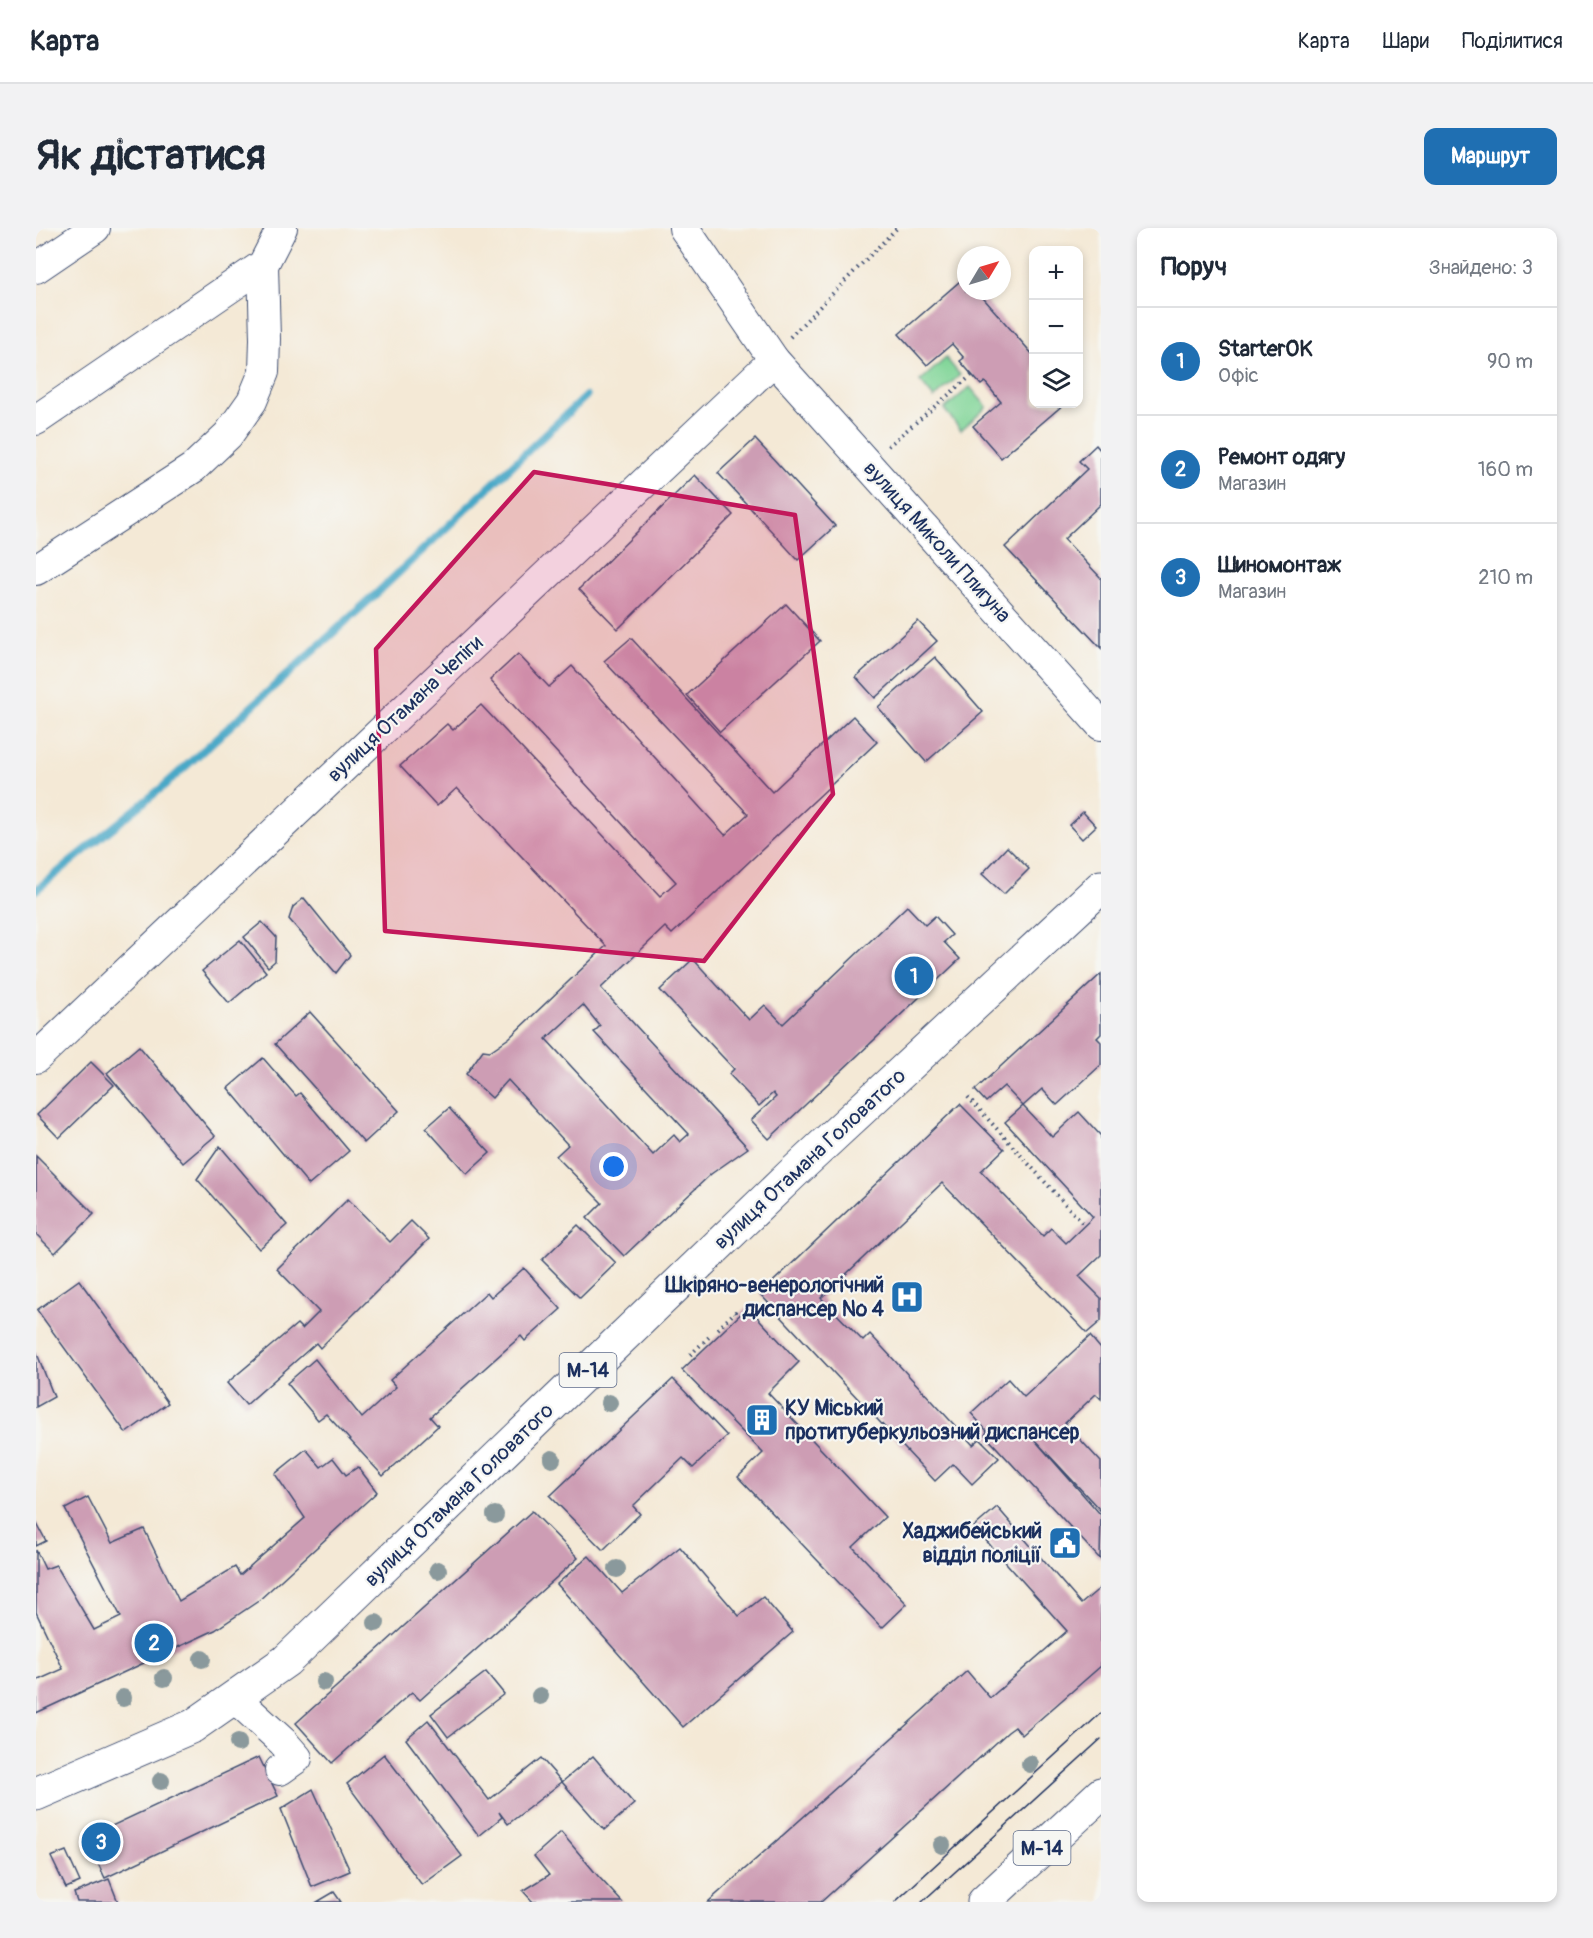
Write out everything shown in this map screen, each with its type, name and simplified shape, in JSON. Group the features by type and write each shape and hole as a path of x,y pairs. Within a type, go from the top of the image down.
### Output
{"main road":[{"name":"вулиця Отамана Головатого","path":"36,1794 193,1726 286,1661 791,1175 1101,887"},
{"name":"М-14","path":"984,1902 1101,1794"}],"street":[{"path":"36,268 95,228"},
{"path":"36,570 193,468 228,435 252,401 264,372 263,266 282,228"},
{"name":"вулиця Миколи Плигуна","path":"684,228 780,351 1101,725"},
{"path":"36,420 263,266"},
{"name":"вулиця Отамана Чепіги","path":"36,1058 780,351"},
{"path":"235,1698 297,1758 280,1770"}],"path":[{"path":"780,351 897,228"},
{"path":"933,408 972,375"},
{"path":"968,1097 1084,1225"},
{"path":"718,1329 735,1312 738,1317"},
{"path":"694,1359 690,1355 709,1337"}],"highlighted area":[{"path":"534,472 795,515 833,794 704,961 385,931 376,649"}],"green space":[{"path":"946,358 960,375 934,398 920,381"},
{"path":"970,387 987,407 961,430 944,409"}],"building":[{"path":"957,284 957,300 985,300 1029,350 1029,408 1059,408 1001,458 973,426 1001,402 985,382 981,385 960,361 964,358 952,344 927,365 899,334"},
{"path":"755,439 835,526 798,560 718,473"},
{"path":"1096,445 1101,451 1101,504 1064,539 1101,578 1101,648 1005,547 1087,469 1079,461"},
{"path":"695,475 733,515 618,629 579,589"},
{"path":"786,604 820,641 720,732 687,695"},
{"path":"918,621 937,641 875,698 856,677"},
{"path":"631,638 772,792 853,716 877,742 672,934 665,927 601,988 748,1148 711,1174 624,1256 587,1218 602,1203 556,1156 568,1145 508,1080 492,1098 466,1074 483,1050 490,1051 509,1038 606,946 457,788 437,806 400,766 447,724 453,730 481,705 660,896 676,882 490,680 518,654 549,687 572,666 725,835 748,814 604,661","holes":["583,1005 600,1026 594,1032 689,1134 680,1142 674,1135 653,1155 546,1039"]},
{"path":"935,657 983,712 926,762 878,707"},
{"path":"1083,812 1096,826 1082,839 1069,825"},
{"path":"1007,847 1029,869 1004,894 982,874"},
{"path":"304,898 350,955 336,973 289,919 293,907"},
{"path":"907,906 925,925 935,916 952,935 944,942 960,959 769,1139 751,1120 776,1097 773,1093 759,1106 729,1074 734,1069 660,990 693,959 749,1020 765,1005 783,1024"},
{"path":"262,922 276,937 275,961 268,967 244,937"},
{"path":"240,940 266,972 229,1003 202,971"},
{"path":"1101,974 1101,1034 1097,1038 1101,1042 1101,1065 1057,1105 1042,1089 1023,1106 1004,1086 986,1102 975,1090"},
{"path":"310,1012 399,1111 364,1143 275,1044"},
{"path":"139,1046 215,1136 183,1163 107,1073"},
{"path":"263,1058 296,1096 300,1093 349,1151 309,1185 228,1088"},
{"path":"91,1062 114,1085 59,1138 37,1115"},
{"path":"960,1104 1004,1149 981,1171 1043,1236 1051,1228 1066,1243 1093,1217 1005,1122 1023,1106 1052,1137 1079,1112 1101,1136 1101,1255 1079,1276 1101,1298 1101,1321 1087,1333 942,1183 821,1298 863,1341 870,1334 973,1445 980,1439 999,1458 972,1484 953,1464 935,1481 760,1294"},
{"path":"449,1108 490,1153 467,1174 426,1128"},
{"path":"220,1146 287,1225 259,1249 197,1179"},
{"path":"36,1156 94,1214 55,1253 36,1234"},
{"path":"348,1199 390,1242 411,1221 429,1239 320,1348 316,1343 246,1405 227,1383 297,1324 302,1329 319,1312 277,1269"},
{"path":"578,1225 616,1263 580,1298 542,1260"},
{"path":"524,1268 561,1309 525,1341 521,1336 430,1417 438,1426 383,1476 326,1414 318,1420 287,1383 315,1359 362,1418 396,1387 390,1380 487,1292 491,1297"},
{"path":"79,1280 168,1403 126,1433 37,1310"},
{"name":"КУ Міський протитуберкульозний диспансер","path":"748,1307 799,1362 768,1393 885,1517 853,1547 907,1604 882,1628 738,1477 763,1453 682,1370"},
{"path":"1090,1336 1101,1349 1101,1399 1096,1394 1065,1423 1101,1462 1101,1511 1032,1437 1101,1515 1100,1559 985,1435 987,1431 971,1413 1008,1379 1024,1397"},
{"path":"36,1351 54,1397 36,1407"},
{"path":"673,1379 727,1436 693,1468 683,1458 633,1506 640,1514 603,1550 550,1496"},
{"path":"306,1449 321,1467 333,1458 346,1475 358,1467 377,1492 257,1602 215,1630 36,1713 36,1681 63,1669 36,1612 36,1550 45,1569 56,1565 94,1630 121,1617 65,1509 88,1497 112,1543 144,1529 179,1601 235,1567 240,1575 305,1518 275,1474"},
{"path":"997,1507 1081,1604 1101,1587 1101,1666 1022,1735 1015,1727 1008,1732 821,1902 708,1902 967,1671 990,1698 1067,1631 974,1527"},
{"path":"532,1511 578,1558 420,1700 412,1692 332,1763 296,1723"},
{"path":"36,1522 46,1541 36,1546"},
{"path":"680,1547 739,1616 763,1597 793,1632 683,1727 557,1584 589,1556 622,1593"},
{"path":"486,1672 504,1694 448,1737 431,1714"},
{"path":"428,1720 489,1800 541,1758 562,1782 508,1824 499,1812 502,1817 479,1836 406,1739"},
{"path":"384,1754 462,1856 422,1885 347,1784"},
{"path":"593,1756 634,1804 604,1830 562,1782"},
{"path":"259,1757 278,1796 105,1878 86,1838"},
{"path":"313,1789 350,1871 312,1887 281,1809"},
{"path":"561,1832 622,1902 533,1902 523,1891 549,1875 534,1856"},
{"path":"66,1851 80,1882 66,1888 51,1857"},
{"path":"109,1879 118,1902 77,1902 74,1893"},
{"path":"334,1892 341,1902 317,1902"}],"waterway":[{"path":"36,890 164,786 376,594 586,396"}],"tram line":[{"path":"895,1902 1101,1713"},
{"path":"922,1902 1101,1739"}],"place":[{"name":"StarterOK","path":"914,976"},
{"name":"Шкіряно-венерологічний диспансер № 4","path":"907,1297"},
{"name":"КУ Міський протитуберкульозний диспансер","path":"762,1420"},
{"name":"Хаджибейський відділ поліції","path":"1065,1543"},
{"name":"Ремонт одягу","path":"154,1643"},
{"name":"Шиномонтаж","path":"101,1842"}]}
